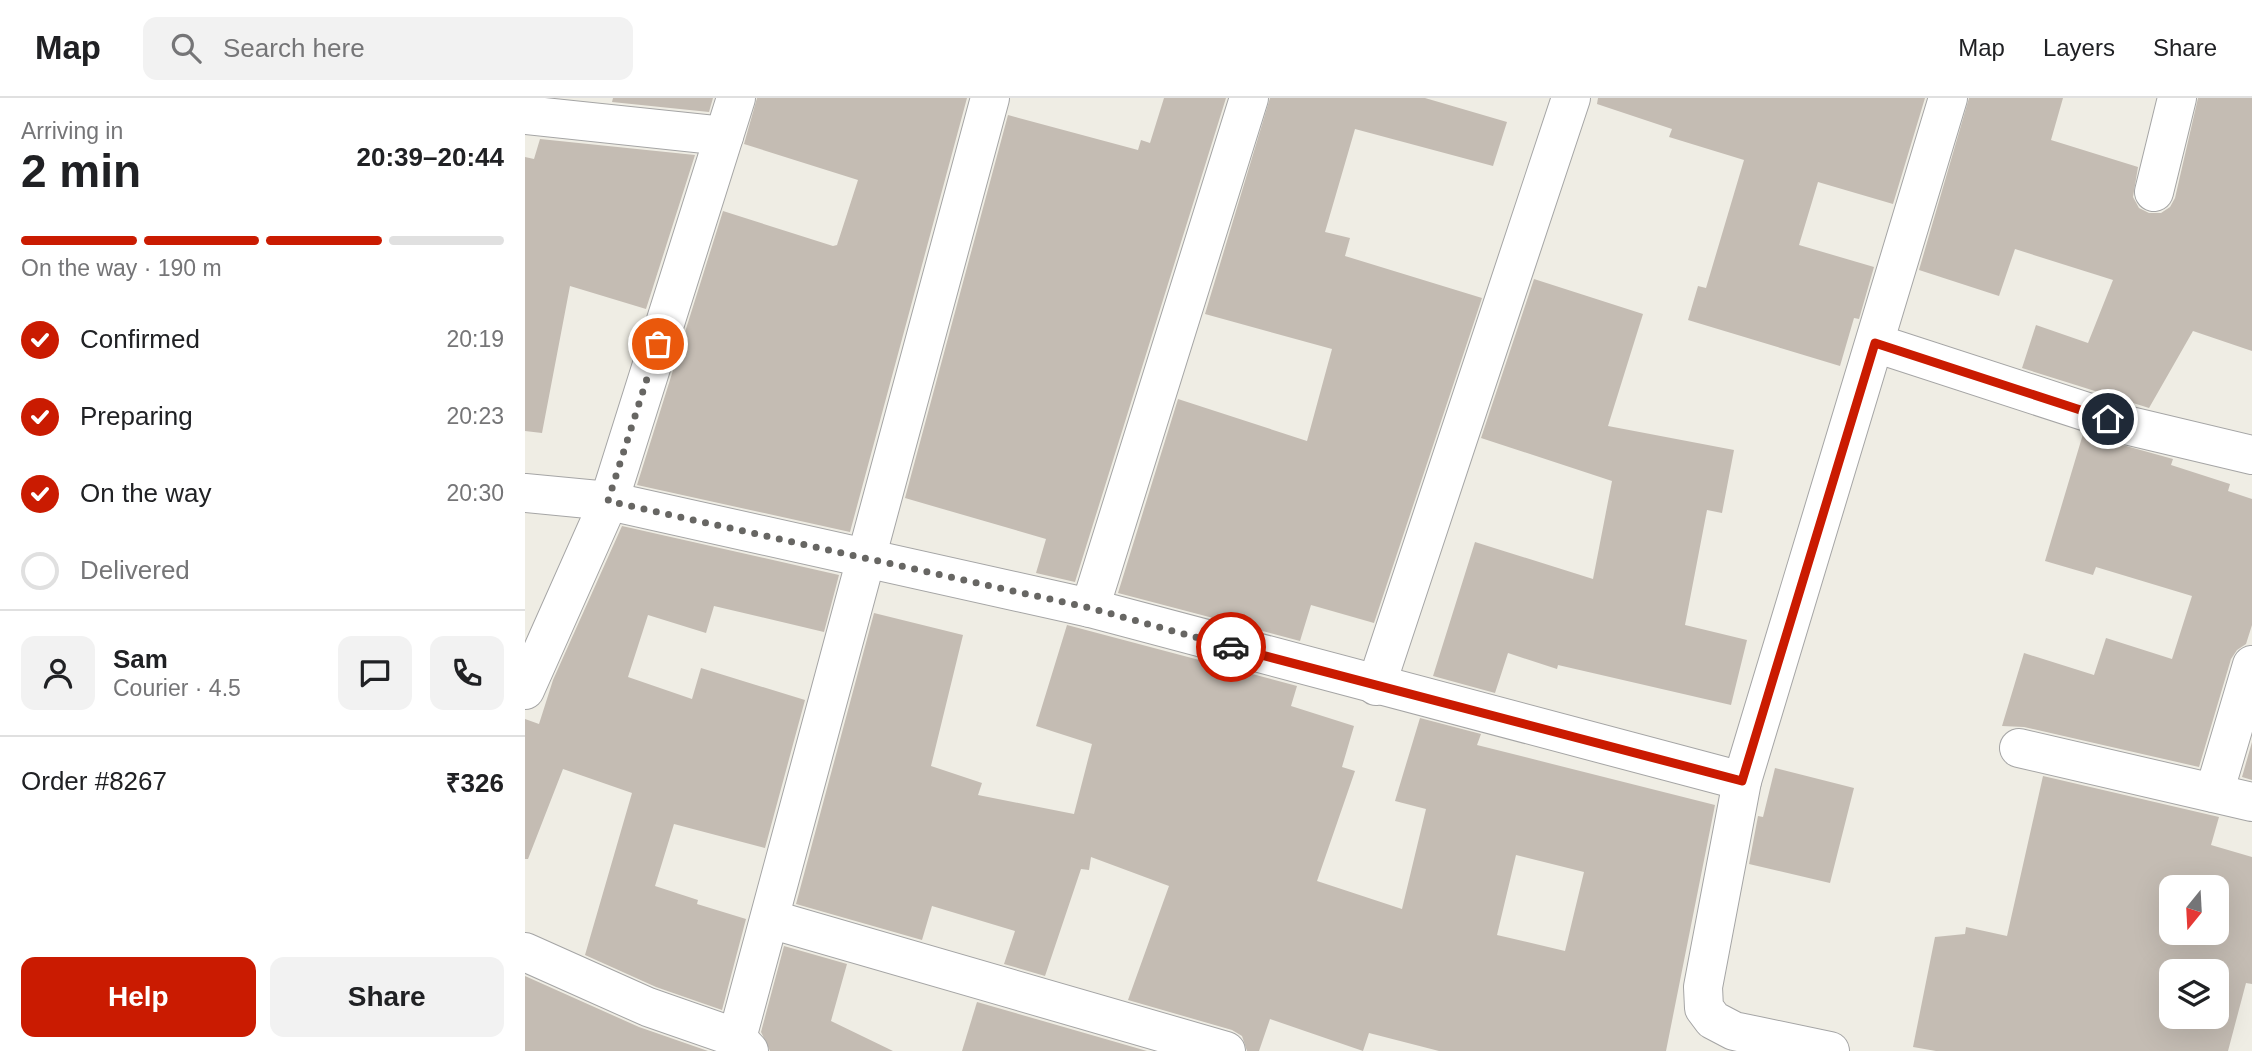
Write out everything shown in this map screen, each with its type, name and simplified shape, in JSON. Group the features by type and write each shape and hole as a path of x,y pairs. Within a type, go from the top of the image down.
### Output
{"street":[{"path":"525,690 608,501 736,98"},
{"path":"525,952 648,1007 743,1045 770,919 990,98"},
{"path":"1090,608 1248,98"},
{"path":"1376,686 1570,98"},
{"path":"2154,192 2177,98"},
{"path":"1830,1051 1733,1041 1708,1014 1703,987 1742,781 1875,343 1937,101"},
{"path":"525,115 724,136"},
{"path":"1875,343 2130,426 2252,455"},
{"path":"525,493 608,501 1090,608 1742,781"},
{"path":"2214,793 2252,665"},
{"path":"2019,748 2252,802"},
{"path":"770,919 1226,1051"}],"building":[{"path":"613,98 713,98 709,112 612,102"},
{"path":"757,98 967,98 850,532 637,485 723,211 833,246 837,245 858,180 744,144"},
{"path":"1164,98 1226,98 1075,582 1036,573 1046,539 905,498 1008,115 1138,150 1141,140 1150,143"},
{"path":"1270,98 1425,98 1507,122 1493,166 1355,129 1325,232 1350,238 1345,256 1482,298 1374,623 1311,605 1300,641 1118,593 1178,399 1307,441 1332,349 1205,314"},
{"path":"1598,98 1925,98 1893,204 1818,182 1799,245 1874,267 1859,319 1854,318 1840,366 1688,320 1698,286 1706,288 1744,160 1669,137 1672,129 1597,104"},
{"path":"1969,98 2063,98 2051,140 2138,167 2133,197 2139,208 2149,213 2161,213 2170,207 2175,198 2198,98 2252,98 2252,351 2193,331 2149,408 2022,368 2036,325 2088,343 2113,280 2015,249 1999,296 1919,270"},
{"path":"540,139 695,155 646,309 570,286 542,433 525,431 525,157 534,159"},
{"path":"1534,279 1643,314 1608,426 1734,450 1722,513 1707,510 1685,625 1747,640 1731,705 1558,665 1557,669 1508,653 1495,693 1433,676 1475,542 1593,579 1612,481 1481,438"},
{"path":"2083,434 2173,459 2171,465 2230,484 2228,491 2252,499 2252,625 2246,644 2237,650 2231,659 2199,767 2024,727 2002,726 2024,653 2094,675 2106,638 2172,659 2192,596 2096,567 2093,575 2045,561"},
{"path":"622,526 839,575 824,632 714,606 706,633 648,615 628,677 692,699 701,668 805,700 765,848 674,824 655,886 698,900 697,904 746,919 722,1010 656,987 585,955 632,793 563,769 528,859 525,859 525,719 539,724 553,680"},
{"path":"874,613 963,635 931,766 982,783 978,795 1074,814 1092,744 1036,726 1067,625 1297,686 1291,706 1354,726 1342,767 1355,771 1317,881 1402,909 1426,809 1395,801 1420,718 1481,734 1477,745 1715,805 1666,1051 1439,1051 1369,1033 1363,1051 1270,1019 1259,1051 1247,1051 1242,1036 1232,1030 1128,1000 1169,886 1091,857 1089,870 1081,869 1045,976 1004,964 1015,931 932,906 922,940 796,904","holes":["1516,855 1584,872 1565,951 1497,935"]},
{"path":"2252,742 2252,780 2242,777"},
{"path":"1775,768 1854,788 1830,883 1749,864 1758,816 1763,817"},
{"path":"2043,776 2219,817 2211,845 2252,857 2252,984 2246,983 2228,1051 1936,1051 1913,1047 1935,937 1965,934 1966,927 2007,936"},
{"path":"784,946 847,964 831,1021 893,1051 770,1051 761,1032"},
{"path":"525,976 639,1027 708,1051 525,1051"},
{"path":"977,1002 1147,1051 962,1051"}],"way so far":[{"path":"658,344 608,501 1090,608 1231,647"}],"route":[{"path":"1231,647 1742,781 1875,343 2108,419"}]}
